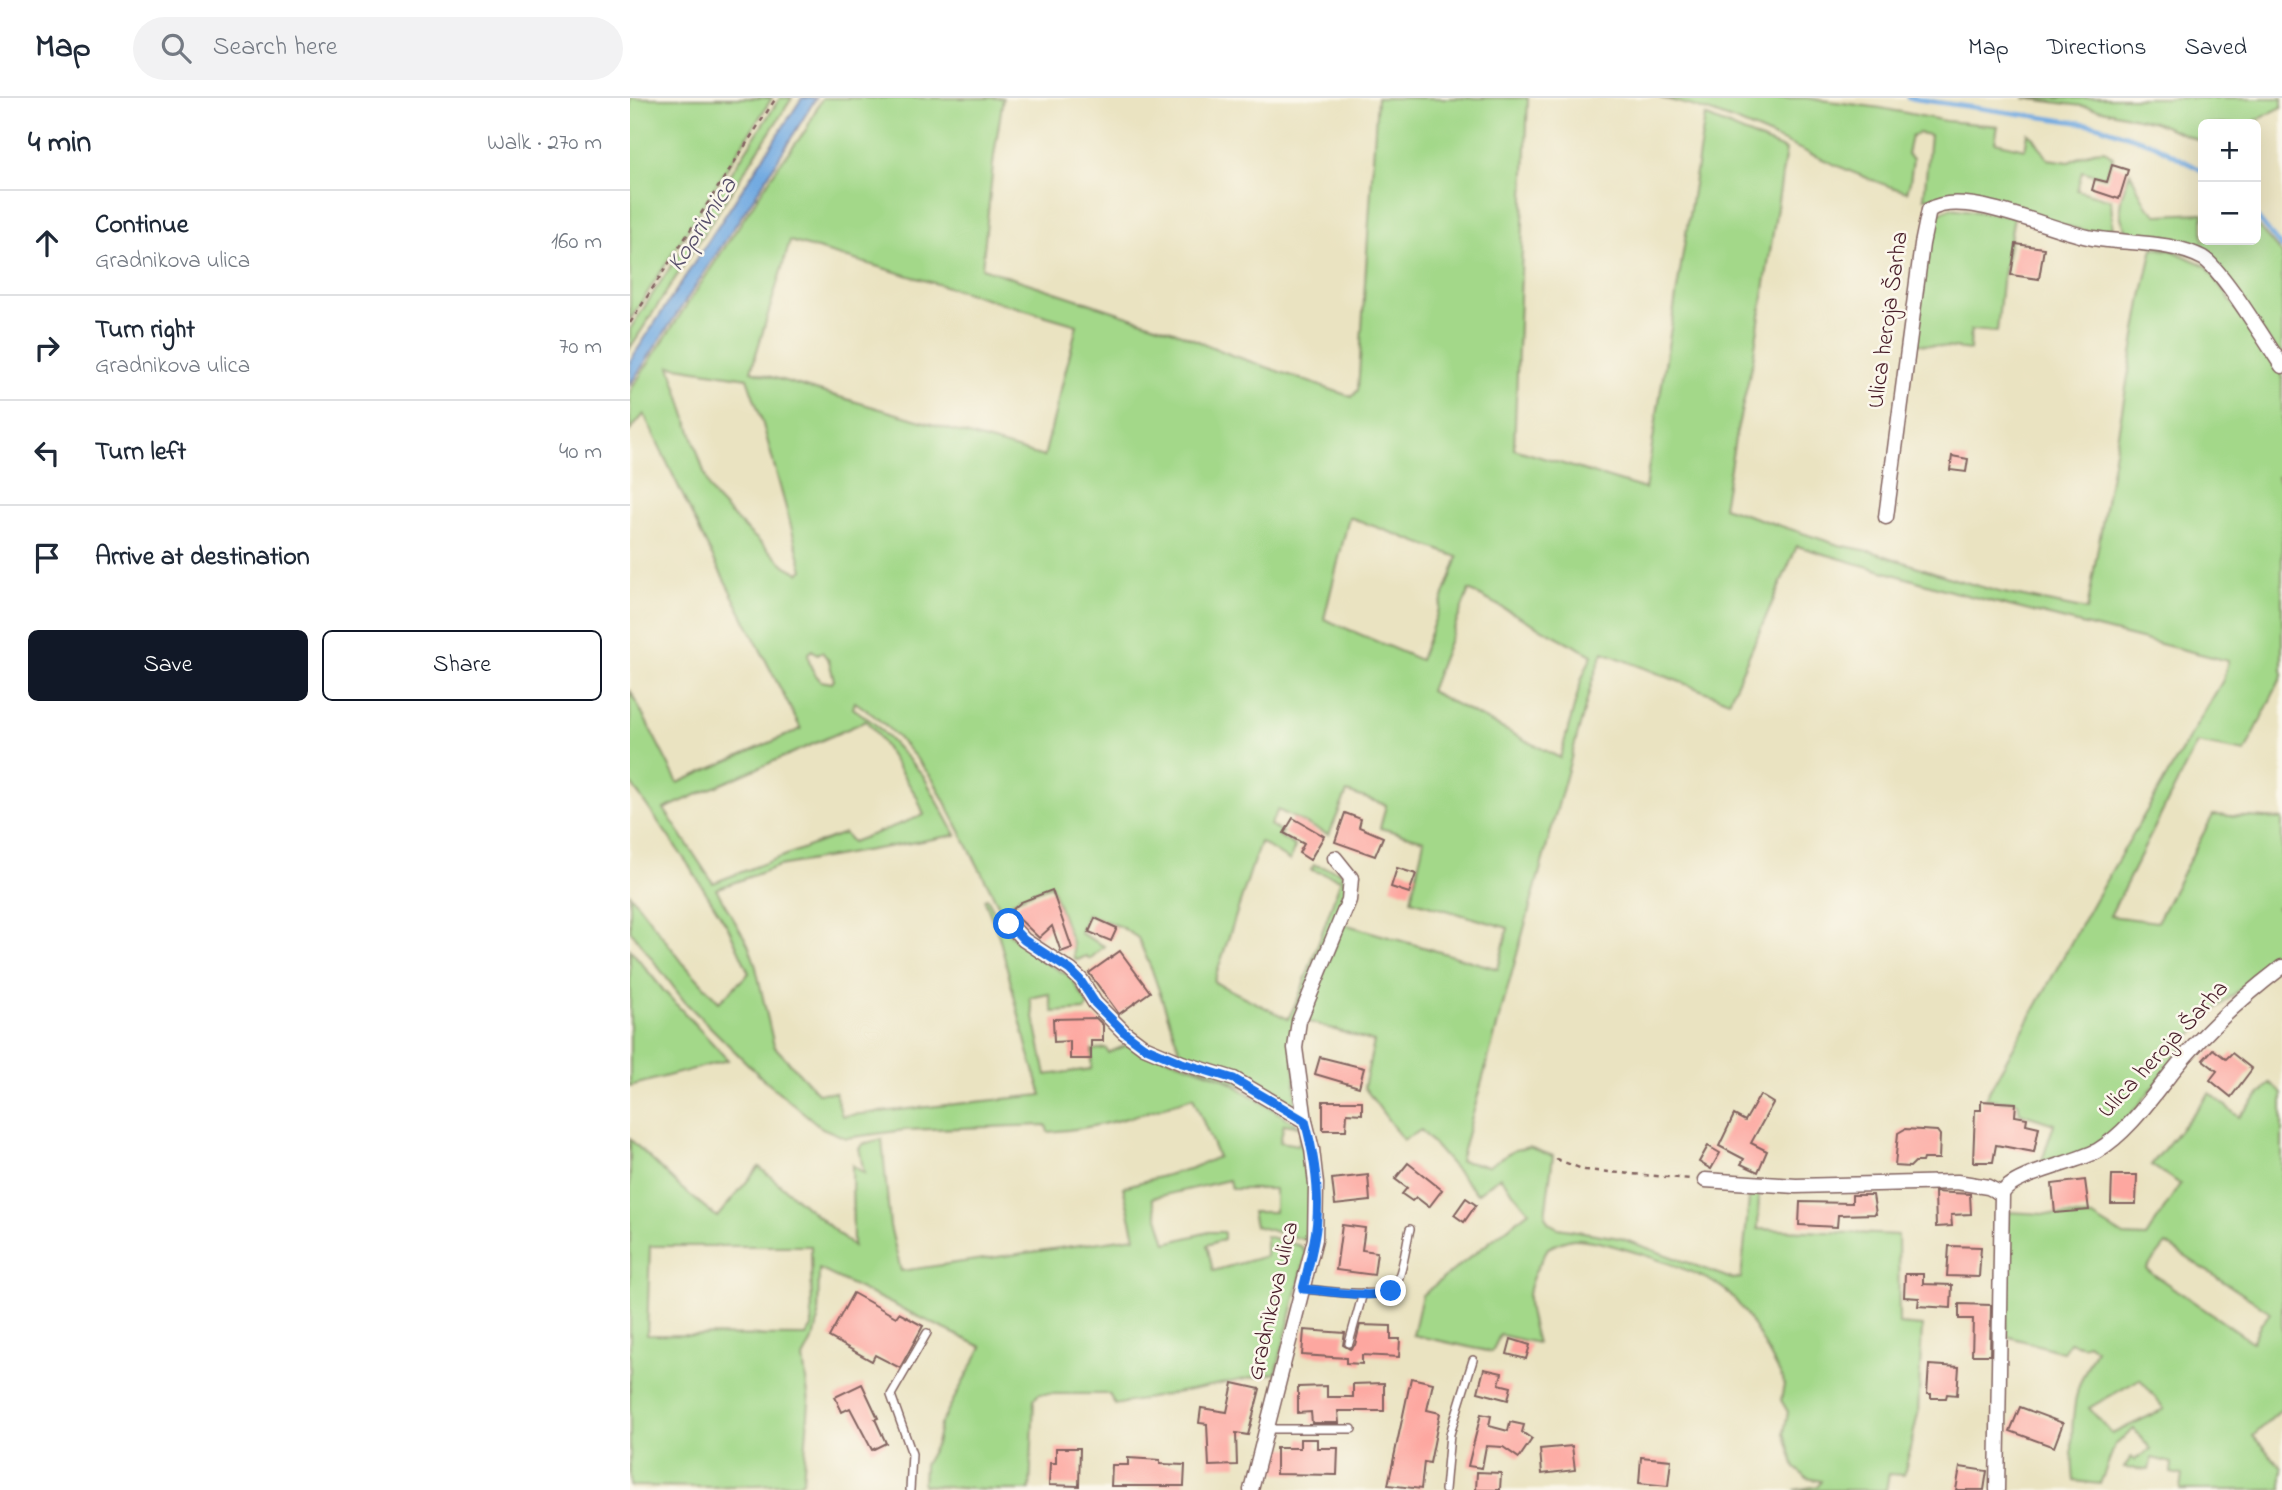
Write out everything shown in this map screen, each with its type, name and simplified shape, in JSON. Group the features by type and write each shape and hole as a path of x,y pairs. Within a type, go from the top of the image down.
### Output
{"street":[{"name":"Ulica heroja Šarha","path":"1886,517 1922,244 1928,210 1936,205 1971,206 2020,215 2050,227 2091,238 2172,247 2205,259 2223,279 2282,366"},
{"name":"Gradnikova ulica","path":"1251,1490 1315,1239 1312,1149 1305,1121 1295,1048 1299,1021 1343,919 1352,885 1346,870 1335,858"},
{"path":"1009,924 1024,940 1070,970 1095,1003 1124,1032 1144,1047 1182,1063 1234,1079 1305,1121"},
{"name":"Ulica heroja Šarha","path":"2002,1194 2004,1188 2015,1181 2082,1158 2115,1138 2137,1116 2188,1053 2248,993 2282,967"},
{"path":"1705,1180 1796,1186 1957,1182 1989,1187 2002,1194 1997,1490"}],"lane":[{"path":"1303,1289 1387,1293 1395,1286 1410,1229"},
{"path":"1349,1343 1363,1293"},
{"path":"910,1490 912,1454 891,1395 927,1333"},
{"path":"1445,1490 1450,1434 1473,1360"},
{"path":"1267,1429 1352,1429"}],"path":[{"path":"630,323 776,98"},
{"path":"1556,1159 1585,1170 1705,1180"}],"green space":[{"path":"630,98 772,98 630,320"},
{"path":"780,98 792,98 630,348 630,329"},
{"path":"822,98 1003,98 982,268 1174,331 1229,354 1352,397 1358,390 1377,98 1528,98 1514,449 1645,489 1705,116 1786,150 1753,360 1723,507 1839,545 1874,552 1999,592 2087,610 2153,248 2173,251 2206,266 2282,373 2282,475 2277,477 2282,487 2282,676 2245,752 2197,743 2110,916 2157,922 2213,815 2282,819 2282,906 2277,908 2282,914 2282,959 2240,989 2202,1023 2133,1113 2117,1129 2082,1152 2041,1164 2054,1124 2020,1113 2018,1102 1985,1099 2094,901 2223,680 2228,661 1954,592 1797,546 1729,701 1603,652 1592,682 1460,1161 1488,1166 1515,1150 1529,1147 1553,1156 1545,1216 1549,1223 1558,1228 1620,1238 1732,1279 1741,1278 1750,1189 1759,1191 1758,1229 1898,1235 1899,1324 1922,1326 1918,1414 1904,1475 1889,1474 1886,1490 1794,1490 1818,1486 1821,1481 1807,1478 1795,1468 1784,1433 1788,1412 1781,1400 1783,1379 1750,1320 1725,1290 1696,1274 1651,1257 1587,1240 1573,1239 1548,1248 1528,1294 1537,1343 1500,1335 1492,1352 1413,1335 1422,1295 1529,1211 1500,1177 1477,1194 1421,1130 1403,1140 1364,1087 1374,1042 1303,1020 1344,924 1498,969 1508,928 1411,900 1424,840 1380,828 1386,805 1347,792 1329,835 1278,810 1270,825 1282,832 1279,836 1295,846 1290,861 1260,842 1214,982 1288,1019 1299,997 1341,879 1311,870 1314,865 1339,871 1344,877 1347,892 1293,1027 1294,1108 1183,1060 1138,938 1121,927 1087,914 1080,933 1104,946 1090,959 1086,956 1074,959 1073,945 1051,885 1019,898 1001,910 934,781 898,738 855,702 853,708 875,724 923,775 956,835 779,866 716,889 748,944 774,1046 818,1093 835,1092 842,1116 1042,1095 999,936 984,899 987,898 1004,929 1042,961 1070,976 1088,1005 1085,1010 1053,1012 1049,994 1030,998 1046,1075 1091,1069 1092,1050 1106,1048 1108,1053 1129,1044 1223,1078 1301,1127 1284,1124 1280,1142 1299,1145 1300,1135 1304,1136 1309,1152 1312,1233 1305,1240 1255,1226 1252,1212 1275,1212 1275,1189 1231,1189 1229,1180 1152,1198 1166,1243 1209,1232 1224,1232 1224,1239 1207,1245 1213,1271 1266,1256 1266,1236 1301,1246 1306,1255 1276,1373 1115,1405 1109,1394 1039,1394 1034,1399 1030,1490 984,1490 923,1485 924,1465 936,1444 940,1425 982,1347 819,1269 818,1322 815,1335 803,1358 809,1402 803,1481 712,1487 630,1486 630,1139 680,1187 717,1217 759,1167 853,1246 852,1165 864,1173 859,1148 863,1144 882,1139 890,1226 901,1271 1135,1237 1123,1187 1192,1168 1218,1157 1193,1097 1122,1119 1068,1130 1048,1132 1046,1125 905,1130 846,1138 822,1128 763,1079 685,1002 630,930 630,894 683,963 719,1002 749,973 729,929 690,867 630,782 630,690 678,783 801,729 704,540 644,414 630,431 630,391 781,162 806,130","holes":["790,241 1077,325 1044,457 751,371","670,366 747,378 762,421 803,570 799,573 786,566 716,499 709,488","1349,517 1458,557 1420,660 1324,619","1469,590 1592,655 1582,678 1560,758 1430,691","812,650 817,654 822,652 829,661 834,680 832,683 818,678 808,657","866,721 917,797 924,815 852,842 844,833 713,883 664,809","650,1246 811,1246 812,1327 806,1336 647,1335"]},
{"path":"1660,98 1806,98 1881,108 1946,121 1998,126 1995,142 2025,149 2028,133 2048,159 2069,162 2093,151 2104,150 2113,157 2105,178 2082,171 2077,190 2111,200 2113,232 2111,237 1950,198 1924,198 1930,135 1919,133 1911,136 1907,154 1913,159 1907,192 1845,169 1723,117"},
{"path":"2023,98 2282,98 2282,107 2259,119 2198,119 2198,140 2154,122 2089,107"},
{"path":"2130,172 2146,205 2157,215 2198,213 2198,245 2261,245 2261,229 2282,254 2282,359 2209,258 2134,240 2120,215 2121,199"},
{"path":"1951,208 2014,217 2002,282 1997,332 1971,330 1970,350 1910,343 1930,217"},
{"path":"630,949 664,991 728,1060 630,1086"},
{"path":"2270,1083 2282,1094 2282,1409 2253,1436 2282,1468 2282,1490 2180,1490 2182,1475 2171,1473 2172,1463 2152,1458 2149,1470 2124,1468 2131,1457 2134,1460 2151,1449 2134,1429 2115,1445 2100,1484 2074,1481 2072,1435 2075,1400 2096,1349 2088,1343 2083,1346 2069,1342 2063,1352 2006,1336 2009,1212 2093,1217 2124,1236 2146,1237 2180,1184 2151,1165 2210,1093 2239,1117","holes":["2166,1244 2270,1312 2252,1342 2146,1269","2140,1379 2164,1409 2112,1434 2089,1408"]}],"water":[{"path":"802,98 816,98 630,385 630,361"}],"building":[{"path":"2112,165 2128,170 2119,199 2092,190 2095,179 2107,182"},
{"path":"2016,244 2044,248 2039,279 2011,275"},
{"path":"1952,456 1968,459 1966,472 1950,470"},
{"path":"1345,813 1361,819 1359,827 1383,837 1375,856 1335,842"},
{"path":"1293,818 1324,836 1310,860 1299,853 1304,844 1284,833"},
{"path":"1397,868 1416,874 1409,893 1391,887"},
{"path":"1052,890 1072,948 1061,952 1052,926 1039,938 1011,911 1021,902"},
{"path":"1095,918 1117,928 1111,941 1089,932"},
{"path":"1120,951 1150,992 1119,1014 1089,973"},
{"path":"1096,1018 1103,1025 1103,1041 1091,1041 1091,1059 1070,1059 1070,1041 1054,1042 1053,1019"},
{"path":"2213,1049 2226,1059 2232,1053 2252,1069 2231,1097 2210,1080 2217,1071 2203,1060"},
{"path":"1320,1057 1364,1068 1359,1087 1315,1074"},
{"path":"1760,1095 1773,1103 1751,1143 1767,1151 1758,1172 1741,1164 1744,1159 1719,1146 1734,1115 1745,1121"},
{"path":"1323,1101 1362,1101 1362,1114 1347,1113 1346,1130 1323,1130"},
{"path":"1981,1101 2016,1103 2015,1116 2027,1118 2026,1124 2039,1127 2034,1152 1996,1145 1993,1162 1973,1162 1975,1110 1981,1110"},
{"path":"1905,1129 1937,1131 1940,1135 1939,1159 1923,1159 1910,1167 1895,1166 1898,1133"},
{"path":"1708,1146 1720,1153 1711,1169 1699,1162"},
{"path":"1408,1163 1442,1190 1429,1207 1416,1197 1412,1201 1402,1194 1407,1188 1395,1179"},
{"path":"1368,1175 1370,1201 1335,1205 1332,1179"},
{"path":"2112,1175 2137,1175 2136,1204 2111,1204"},
{"path":"2085,1180 2089,1210 2055,1213 2052,1184"},
{"path":"1935,1192 1970,1194 1971,1214 1951,1215 1952,1226 1936,1227"},
{"path":"1852,1195 1873,1195 1876,1214 1838,1215 1837,1227 1799,1225 1800,1202 1852,1203"},
{"path":"1466,1198 1476,1205 1464,1222 1454,1215"},
{"path":"1342,1225 1365,1228 1362,1250 1377,1252 1374,1275 1336,1270"},
{"path":"1949,1246 1981,1247 1979,1277 1947,1276"},
{"path":"1905,1274 1923,1274 1923,1284 1952,1285 1951,1308 1918,1306 1919,1298 1904,1297"},
{"path":"853,1293 896,1317 899,1313 923,1326 900,1368 875,1355 872,1361 829,1337"},
{"path":"1959,1304 1991,1305 1990,1355 1972,1355 1973,1319 1959,1319"},
{"path":"1360,1325 1391,1326 1391,1339 1400,1339 1399,1357 1362,1355 1362,1364 1346,1363 1346,1358 1302,1355 1304,1330 1345,1333 1343,1345 1350,1349 1355,1345"},
{"path":"1511,1339 1530,1345 1526,1359 1507,1354"},
{"path":"1929,1365 1959,1367 1957,1395 1947,1394 1946,1398 1931,1398 1931,1394 1927,1394"},
{"path":"1484,1369 1502,1373 1499,1384 1511,1387 1508,1400 1478,1392"},
{"path":"1411,1378 1433,1383 1427,1410 1440,1413 1430,1463 1424,1462 1421,1489 1388,1485"},
{"path":"1233,1383 1260,1389 1248,1435 1236,1433 1237,1465 1209,1466 1207,1424 1199,1423 1201,1408 1227,1412"},
{"path":"1384,1383 1384,1411 1338,1411 1339,1423 1312,1423 1311,1412 1298,1413 1298,1387 1327,1386 1327,1397 1353,1397 1353,1384"},
{"path":"862,1384 886,1443 872,1450 850,1408 842,1412 835,1397"},
{"path":"2020,1407 2063,1423 2054,1447 2010,1431"},
{"path":"1481,1414 1491,1416 1489,1426 1508,1431 1510,1422 1524,1425 1522,1432 1532,1439 1519,1458 1503,1447 1486,1446 1482,1468 1468,1466"},
{"path":"1300,1439 1317,1439 1317,1448 1338,1448 1337,1475 1276,1474 1276,1448 1300,1448"},
{"path":"1572,1446 1575,1470 1542,1474 1540,1449"},
{"path":"1056,1448 1080,1448 1079,1486 1049,1485 1050,1463 1056,1463"},
{"path":"1641,1457 1671,1460 1668,1486 1639,1483"},
{"path":"1128,1458 1185,1465 1184,1486 1111,1486 1112,1465 1128,1465"},
{"path":"1960,1467 1987,1471 1984,1490 1956,1490"},
{"path":"1477,1472 1501,1473 1500,1490 1476,1490"}],"waterway":[{"path":"1908,98 2096,125 2153,144 2198,168"},
{"path":"2261,222 2282,248"}],"route":[{"path":"1009,924 1024,940 1070,970 1095,1003 1124,1032 1144,1047 1182,1063 1234,1079 1305,1121 1312,1149 1316,1217 1315,1239 1303,1289 1381,1294 1391,1291"}],"water label":[{"name":"Koprivnica","path":"703,225"}]}
